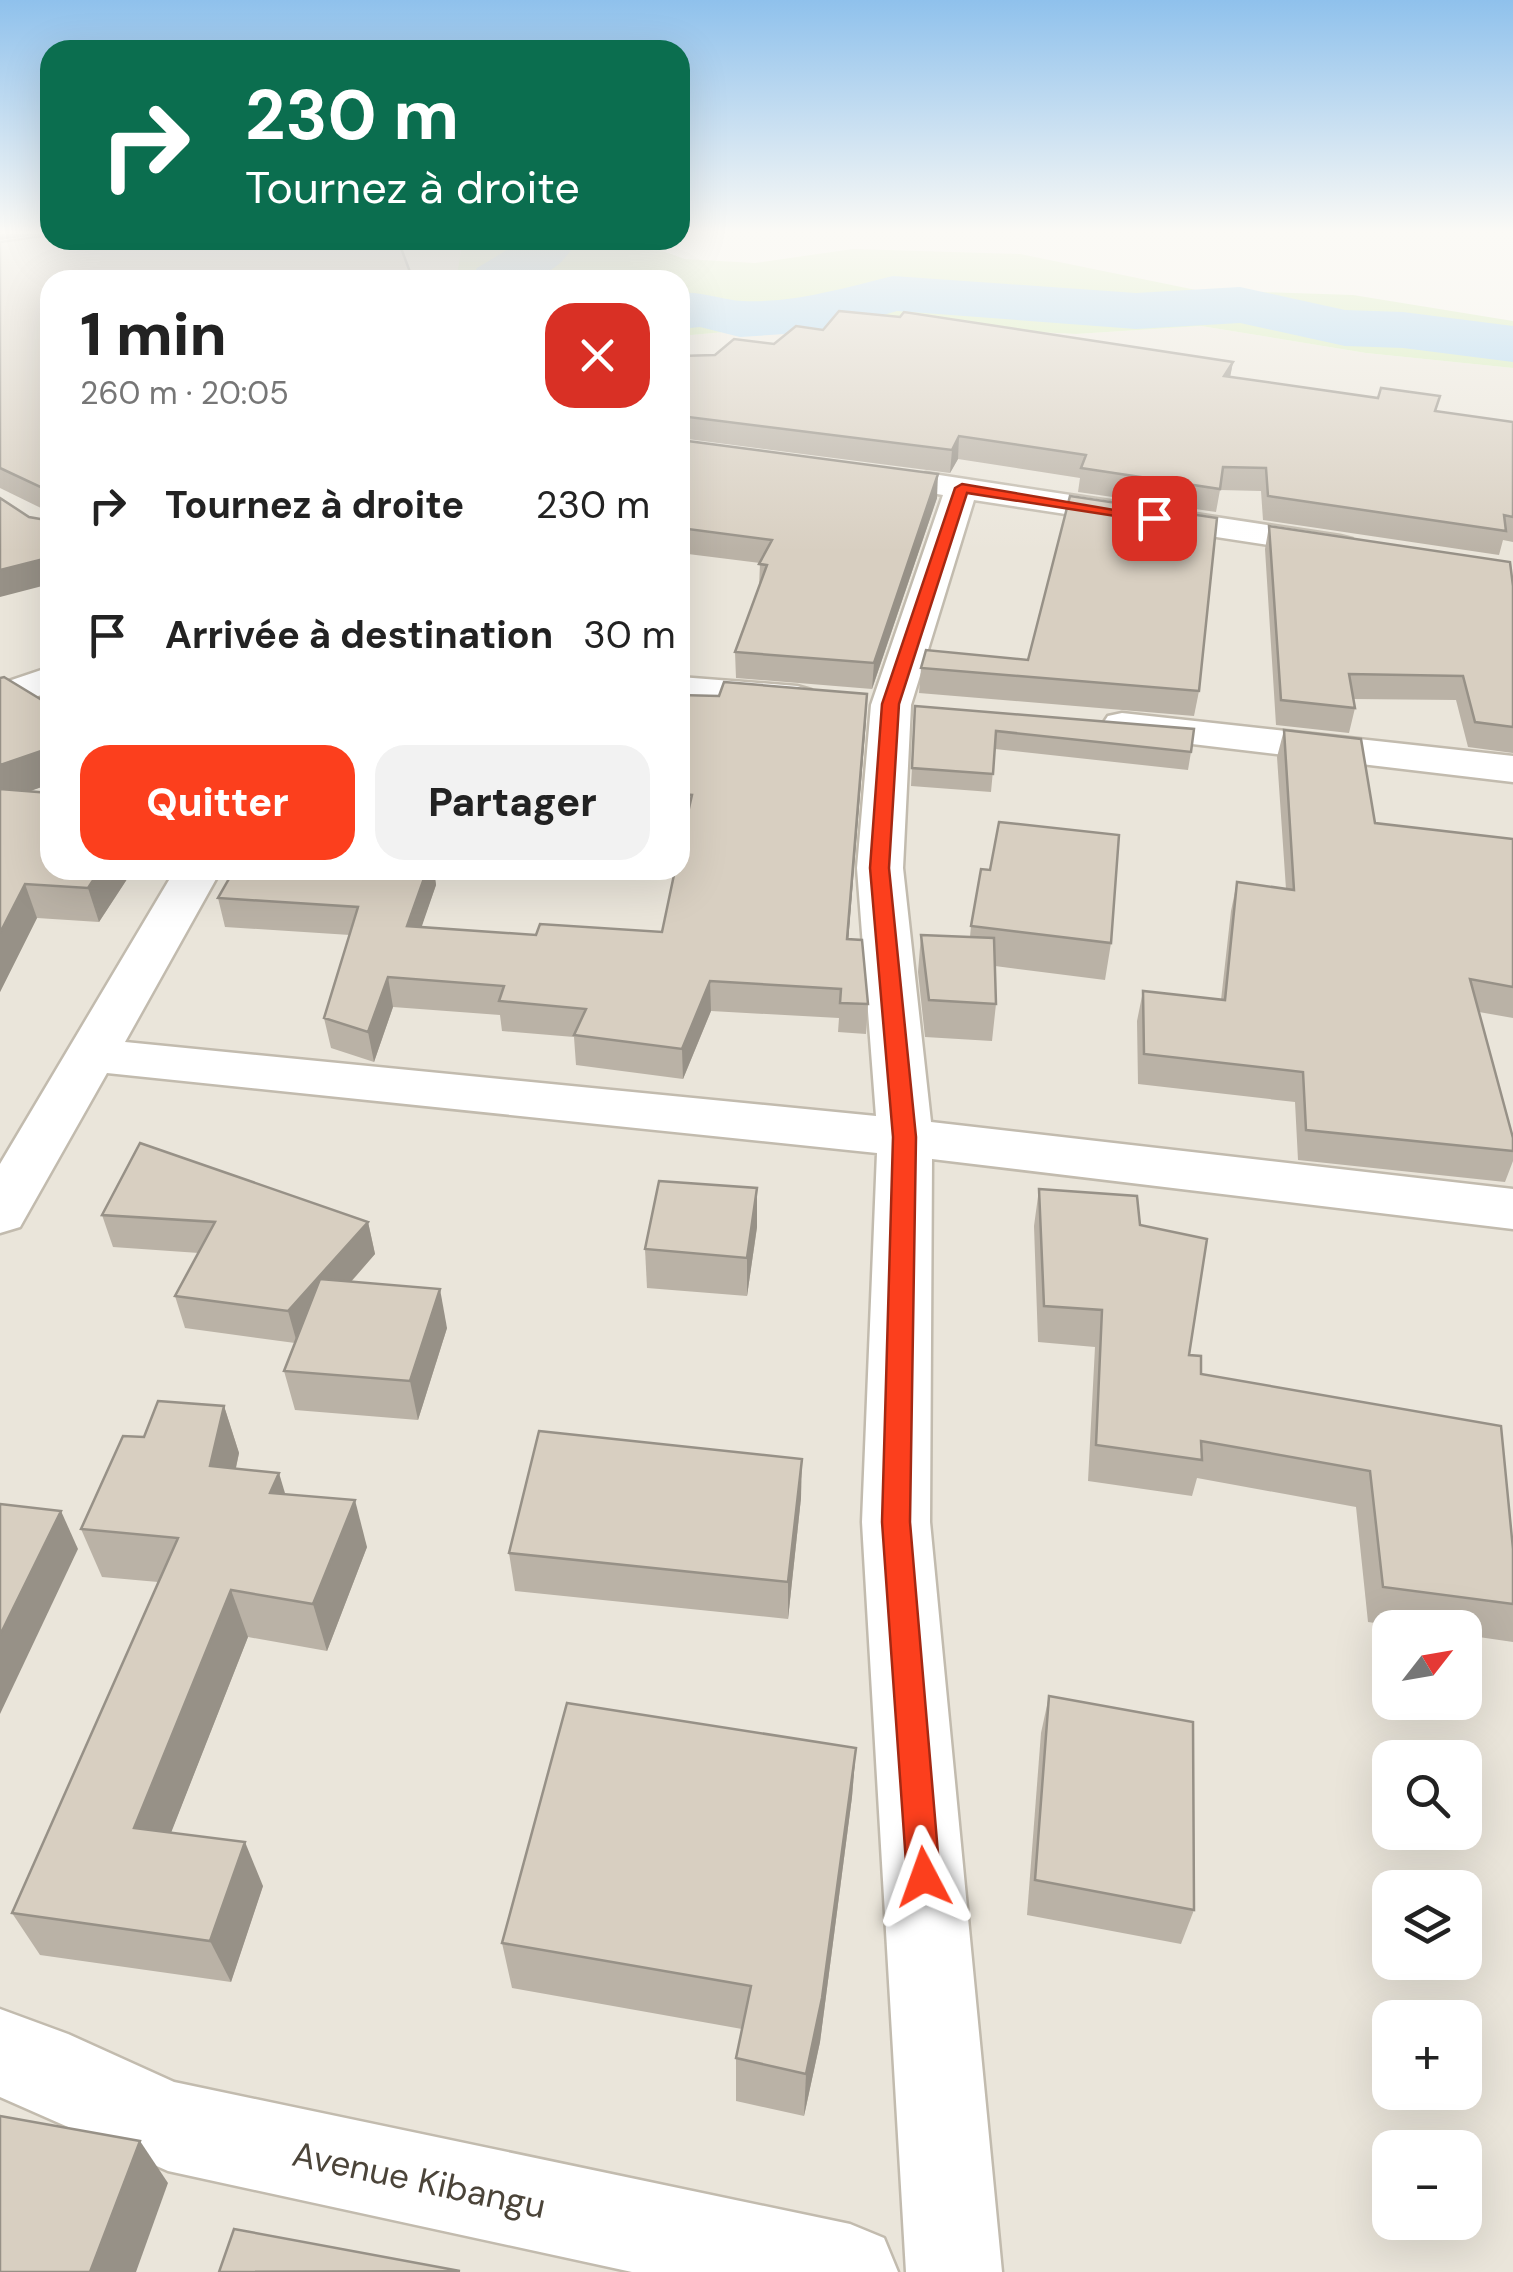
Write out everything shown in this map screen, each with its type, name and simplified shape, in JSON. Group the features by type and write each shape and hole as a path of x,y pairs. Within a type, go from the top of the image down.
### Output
{"street":[{"path":"895,479 1365,550"},
{"path":"954,2272 896,1522 905,1137 880,868 876,704 962,488"},
{"path":"0,697 40,683"},
{"path":"690,691 876,704"},
{"path":"1079,721 1513,768"},
{"path":"0,1213 192,880"},
{"path":"92,1055 905,1137 1513,1209"},
{"name":"Avenue Kibangu","path":"0,2054 37,2065 168,2126 850,2272"}],"shaded area":[{"path":"0,340 40,340 40,880 690,880 690,340 1287,340 1366,353 1513,368 1513,2272 0,2272"}],"green space":[{"path":"1287,340 1513,340 1513,368 1366,353"}],"building":[{"path":"0,340 40,340 40,487 0,468"},
{"path":"733,340 774,344 779,340 1088,340 1233,362 1224,376 1378,398 1381,388 1440,396 1435,411 1513,422 1513,517 1504,515 1506,531 1268,496 1266,468 1223,467 1220,489 1081,468 1086,455 959,436 952,450 690,417 690,356 715,355"},
{"path":"690,441 938,474 874,663 735,652 767,565 759,564 772,540 690,529"},
{"path":"1070,496 1217,518 1199,691 921,668 926,650 1028,660"},
{"path":"0,498 29,517 40,519 40,560 0,570"},
{"path":"1269,526 1510,562 1513,727 1475,722 1463,676 1349,674 1355,708 1281,700"},
{"path":"0,678 40,699 40,751 0,765"},
{"path":"724,682 867,694 847,939 862,940 868,1004 840,1003 841,989 710,981 682,1049 574,1035 586,1009 499,1001 504,986 388,977 368,1032 324,1018 358,907 218,898 228,880 423,880 407,926 536,935 540,924 662,932 673,880 690,880 690,695 719,696"},
{"path":"915,706 1194,729 1191,752 996,731 993,774 912,768"},
{"path":"1284,730 1361,739 1375,823 1513,839 1513,987 1470,979 1513,1138 1513,1151 1306,1130 1303,1072 1144,1054 1143,991 1225,1000 1237,882 1294,890"},
{"path":"0,789 40,792 40,880 93,880 88,888 25,884 0,933"},
{"path":"999,822 1119,835 1111,943 971,926 981,869 990,870"},
{"path":"921,935 994,938 996,1004 929,1000"},
{"path":"140,1143 368,1222 288,1311 175,1296 215,1222 102,1215"},
{"path":"659,1181 757,1188 747,1258 645,1249"},
{"path":"1039,1189 1137,1196 1140,1225 1207,1239 1189,1355 1201,1356 1201,1374 1501,1426 1513,1549 1513,1604 1383,1587 1370,1471 1201,1441 1202,1460 1096,1445 1102,1310 1044,1306"},
{"path":"320,1279 440,1289 410,1381 284,1371"},
{"path":"158,1401 224,1406 210,1466 279,1473 270,1493 355,1500 313,1604 231,1590 134,1828 245,1842 210,1941 12,1913 178,1538 81,1529 123,1436 144,1437"},
{"path":"539,1431 802,1459 788,1582 509,1553"},
{"path":"0,1504 61,1511 0,1635"},
{"path":"1049,1696 1193,1722 1194,1910 1035,1880"},
{"path":"567,1703 856,1748 822,1998 806,2074 736,2058 751,1986 502,1943"},
{"path":"0,2116 140,2141 90,2272 0,2272"},
{"path":"234,2229 460,2271 219,2272"}],"waterway":[{"path":"1482,340 1513,344"}],"route":[{"path":"924,1877 896,1522 905,1137 880,868 890,704 962,488 1154,518"}]}
